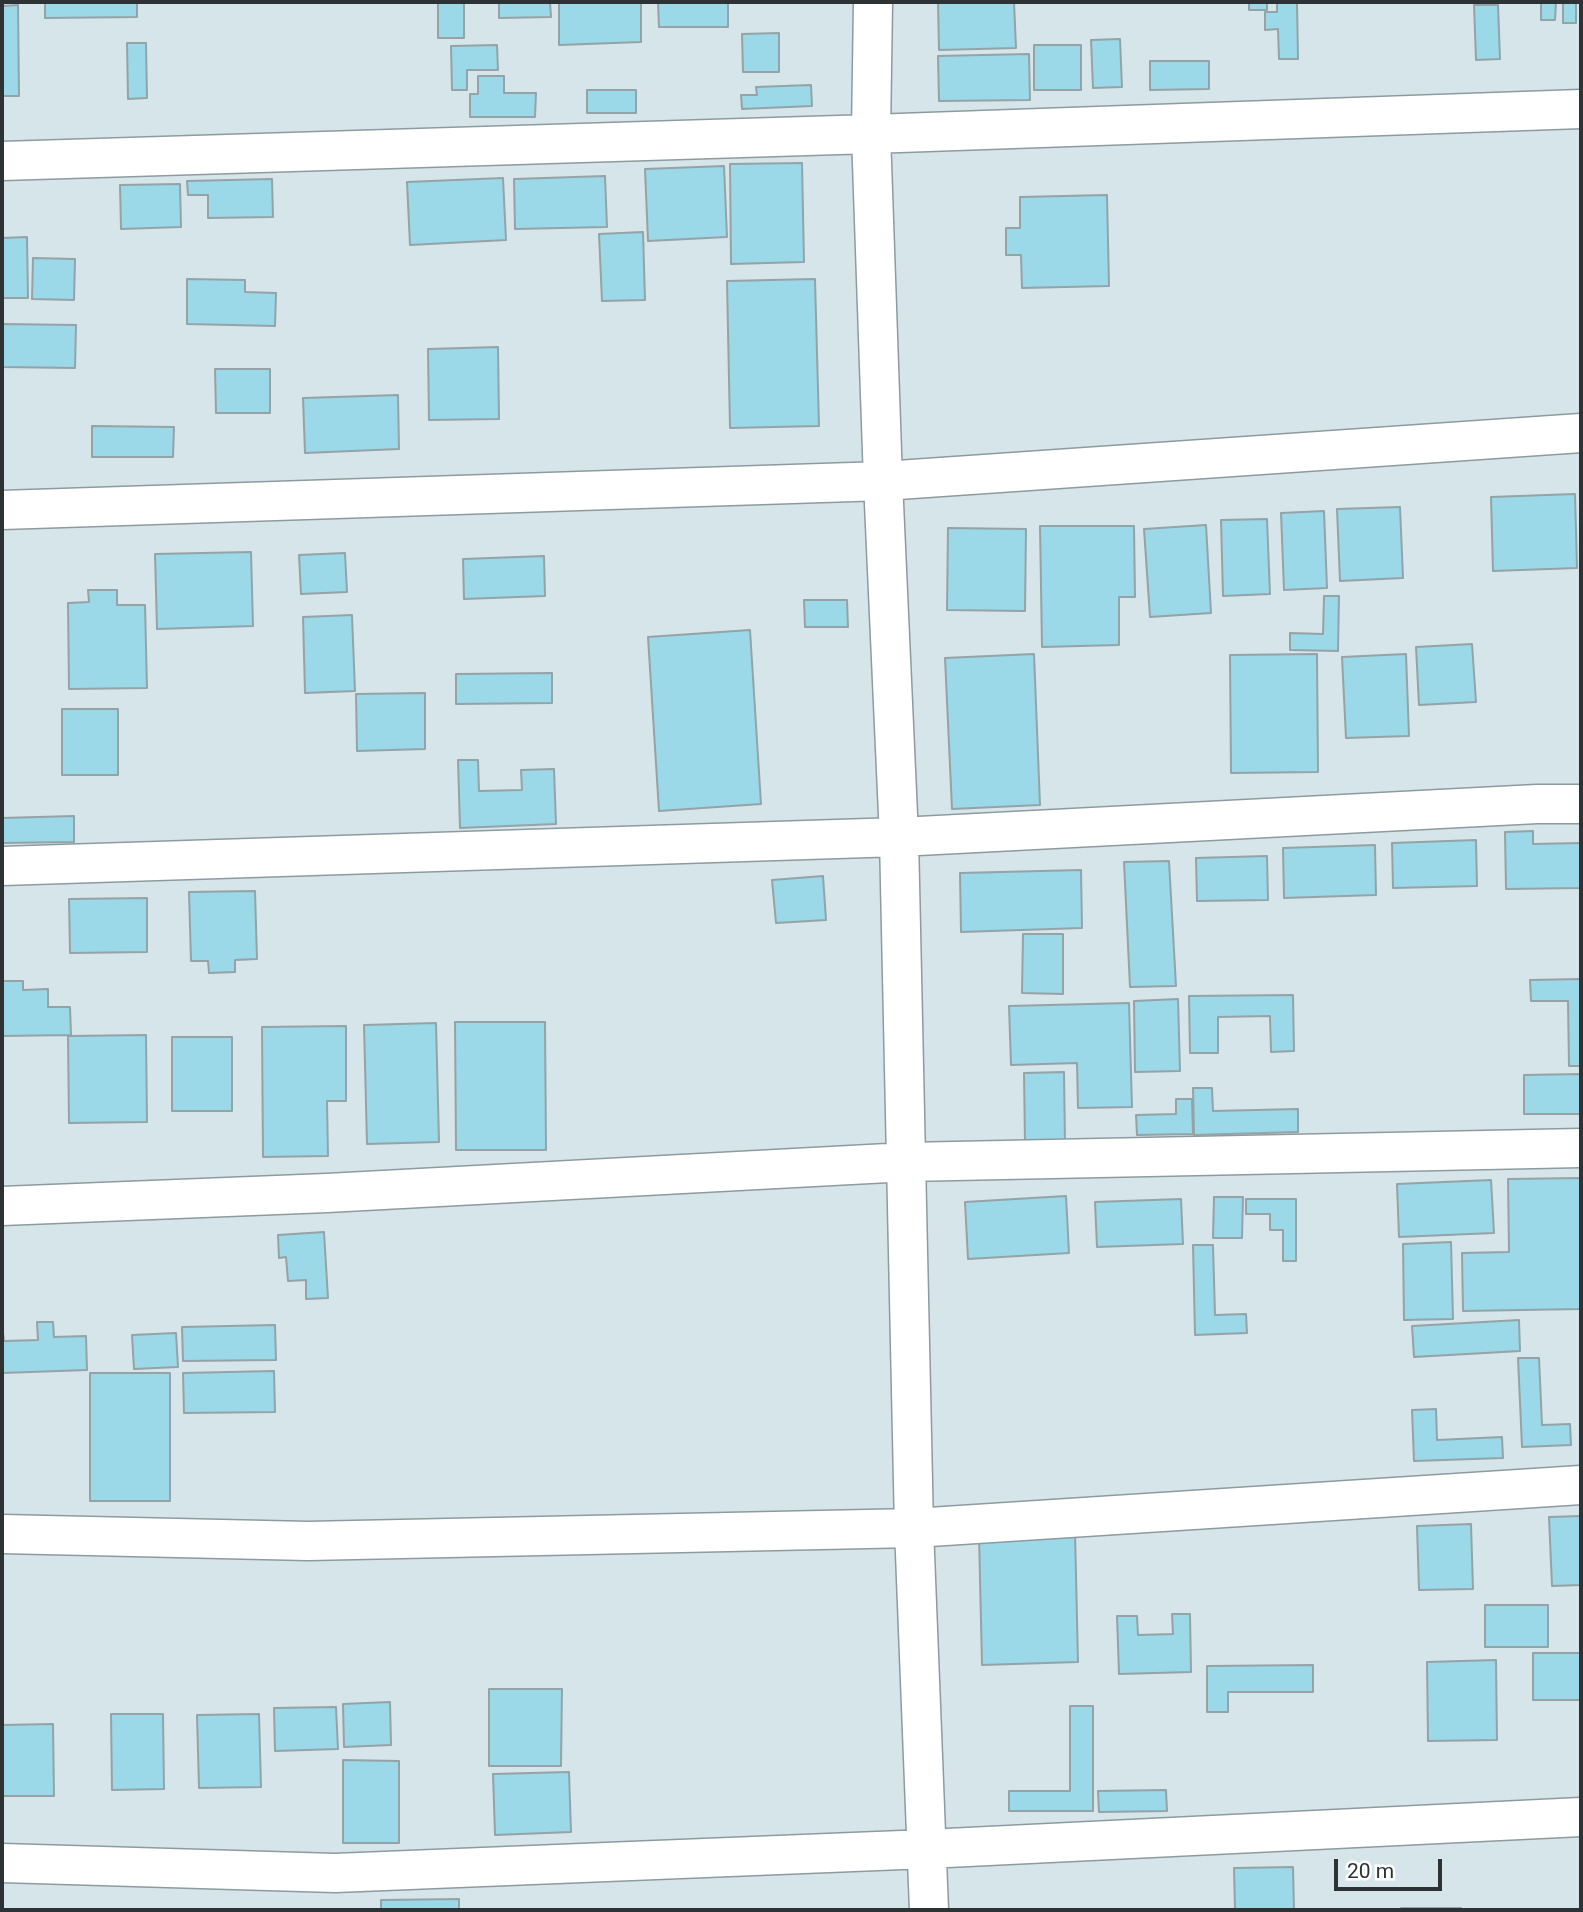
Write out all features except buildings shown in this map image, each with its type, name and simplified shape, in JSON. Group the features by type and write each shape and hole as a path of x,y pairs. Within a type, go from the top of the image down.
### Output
{"street":[{"path":"873,2 871,134 899,837 914,1528 929,1910"},
{"path":"2,161 1581,109"},
{"path":"2,510 883,481 1581,433"},
{"path":"2,866 899,837 1581,804"},
{"path":"2,1206 313,1193 907,1161 1581,1148"},
{"path":"2,1534 308,1541 914,1528 1581,1485"},
{"path":"2,1863 335,1873 927,1849 1581,1817"}]}
